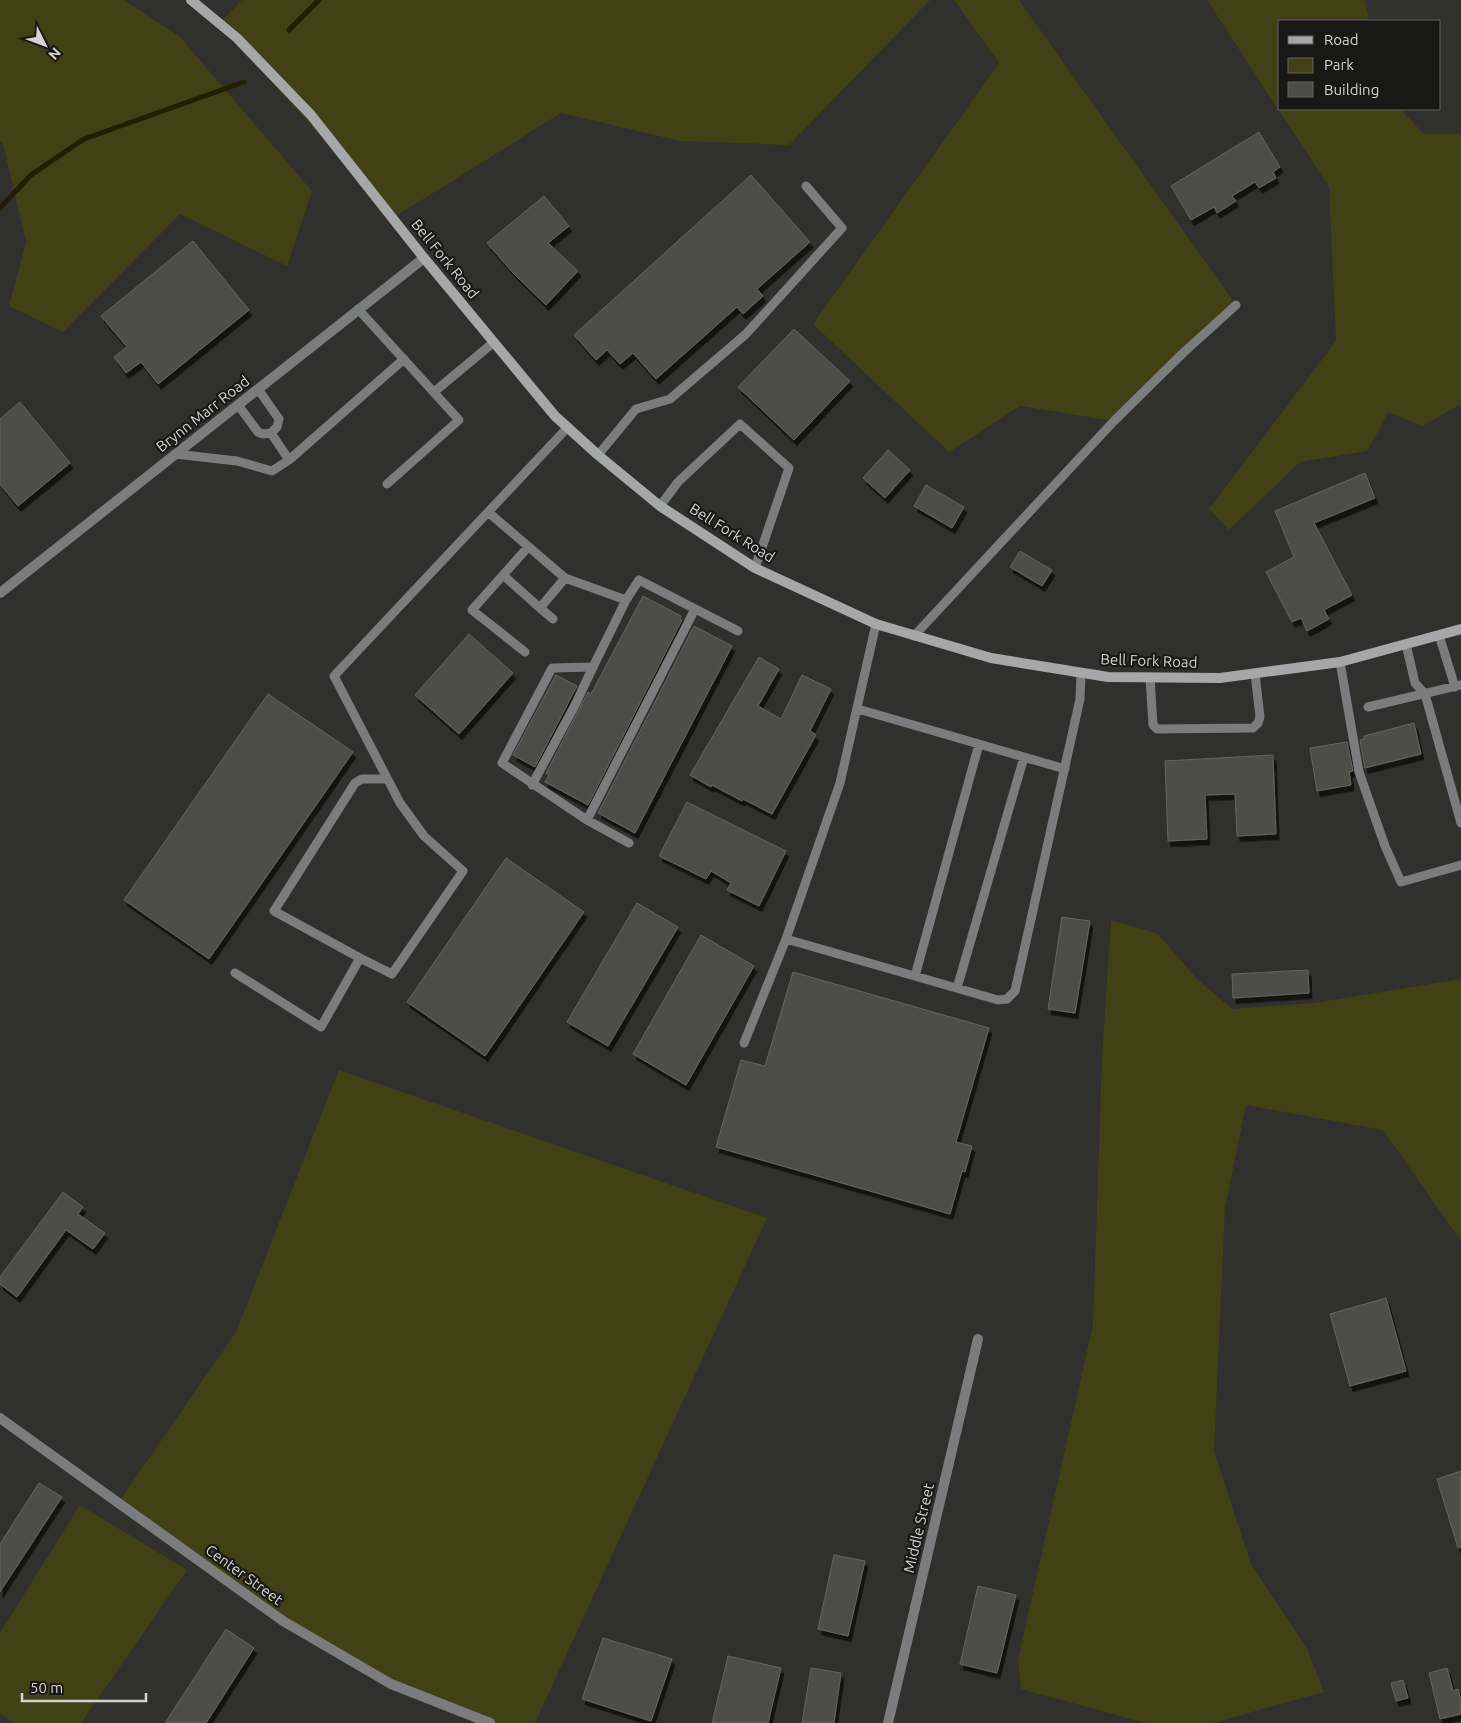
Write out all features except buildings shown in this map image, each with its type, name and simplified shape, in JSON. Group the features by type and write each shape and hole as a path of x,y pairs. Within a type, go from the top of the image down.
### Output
{"main road":[{"name":"Bell Fork Road","path":"192,0 237,38 311,115 424,258 555,416 598,455 660,506 755,568 876,624 914,636 991,658 1108,677 1220,678 1340,662 1461,629"}],"street":[{"name":"Brynn Marr Road","path":"0,593 424,258"},
{"name":"Middle Street","path":"888,1723 978,1339"},
{"name":"Center Street","path":"0,1418 284,1621 391,1684 490,1723"}],"lane":[{"path":"598,455 636,409 670,399 746,334 842,228 806,186"},
{"path":"914,636 1114,421 1236,304"},
{"path":"358,309 458,420 387,484"},
{"path":"434,392 494,342"},
{"path":"175,454 237,460 272,471 289,460 404,359"},
{"path":"238,404 258,432 263,434 271,433 277,428 279,419 258,389"},
{"path":"660,506 678,482 740,424 789,468 755,568"},
{"path":"387,779 362,778 355,783 274,911 392,974 463,871 424,836 400,803 334,676 568,427"},
{"path":"271,433 289,460"},
{"path":"488,512 565,578 626,600"},
{"path":"525,652 472,610 528,547"},
{"path":"504,576 553,619"},
{"path":"540,608 565,578"},
{"path":"532,785 575,705 626,600 639,580 738,631"},
{"path":"587,820 695,609"},
{"path":"744,1043 786,939 840,783 876,624"},
{"path":"1368,708 1458,686 1439,635"},
{"path":"1406,644 1416,683 1425,694 1461,823"},
{"path":"1340,662 1359,772 1385,846 1401,882 1461,865"},
{"path":"593,668 552,668 502,763 532,785 587,820 629,843"},
{"path":"786,939 998,1000 1007,999 1015,991 1080,699 1081,673"},
{"path":"1150,677 1153,725 1157,730 1252,728 1258,723 1260,717 1255,673"},
{"path":"858,709 1065,769"},
{"path":"915,976 979,744"},
{"path":"958,988 1024,757"},
{"path":"235,973 321,1027 360,958"}],"green space":[{"path":"0,0 124,0 180,37 312,191 287,266 180,214 63,332 9,306 26,242 3,144 0,141"},
{"path":"242,0 930,0 789,145 680,141 561,113 393,218 220,23"},
{"path":"954,0 1019,0 1236,305 1114,421 1020,406 949,452 813,324 999,63"},
{"path":"1207,0 1365,0 1369,20 1278,20 1278,109"},
{"path":"1279,110 1401,110 1424,134 1461,134 1461,404 1422,426 1389,412 1367,451 1300,462 1229,530 1209,509 1336,341 1329,187"},
{"path":"1111,920 1158,934 1197,979 1232,1009 1314,1003 1461,979 1461,1241 1383,1130 1246,1105 1225,1208 1214,1451 1251,1564 1307,1648 1324,1692 1213,1723 1146,1723 1021,1689 1018,1660 1093,1324 1102,1058"},
{"path":"339,1070 767,1218 535,1723 490,1723 391,1684 283,1621 118,1503 236,1332"},
{"path":"80,1505 187,1570 81,1723 14,1723 0,1714 0,1633"}],"waterway":[{"path":"289,30 319,0"},
{"path":"0,208 31,175 84,139 244,82"}]}
